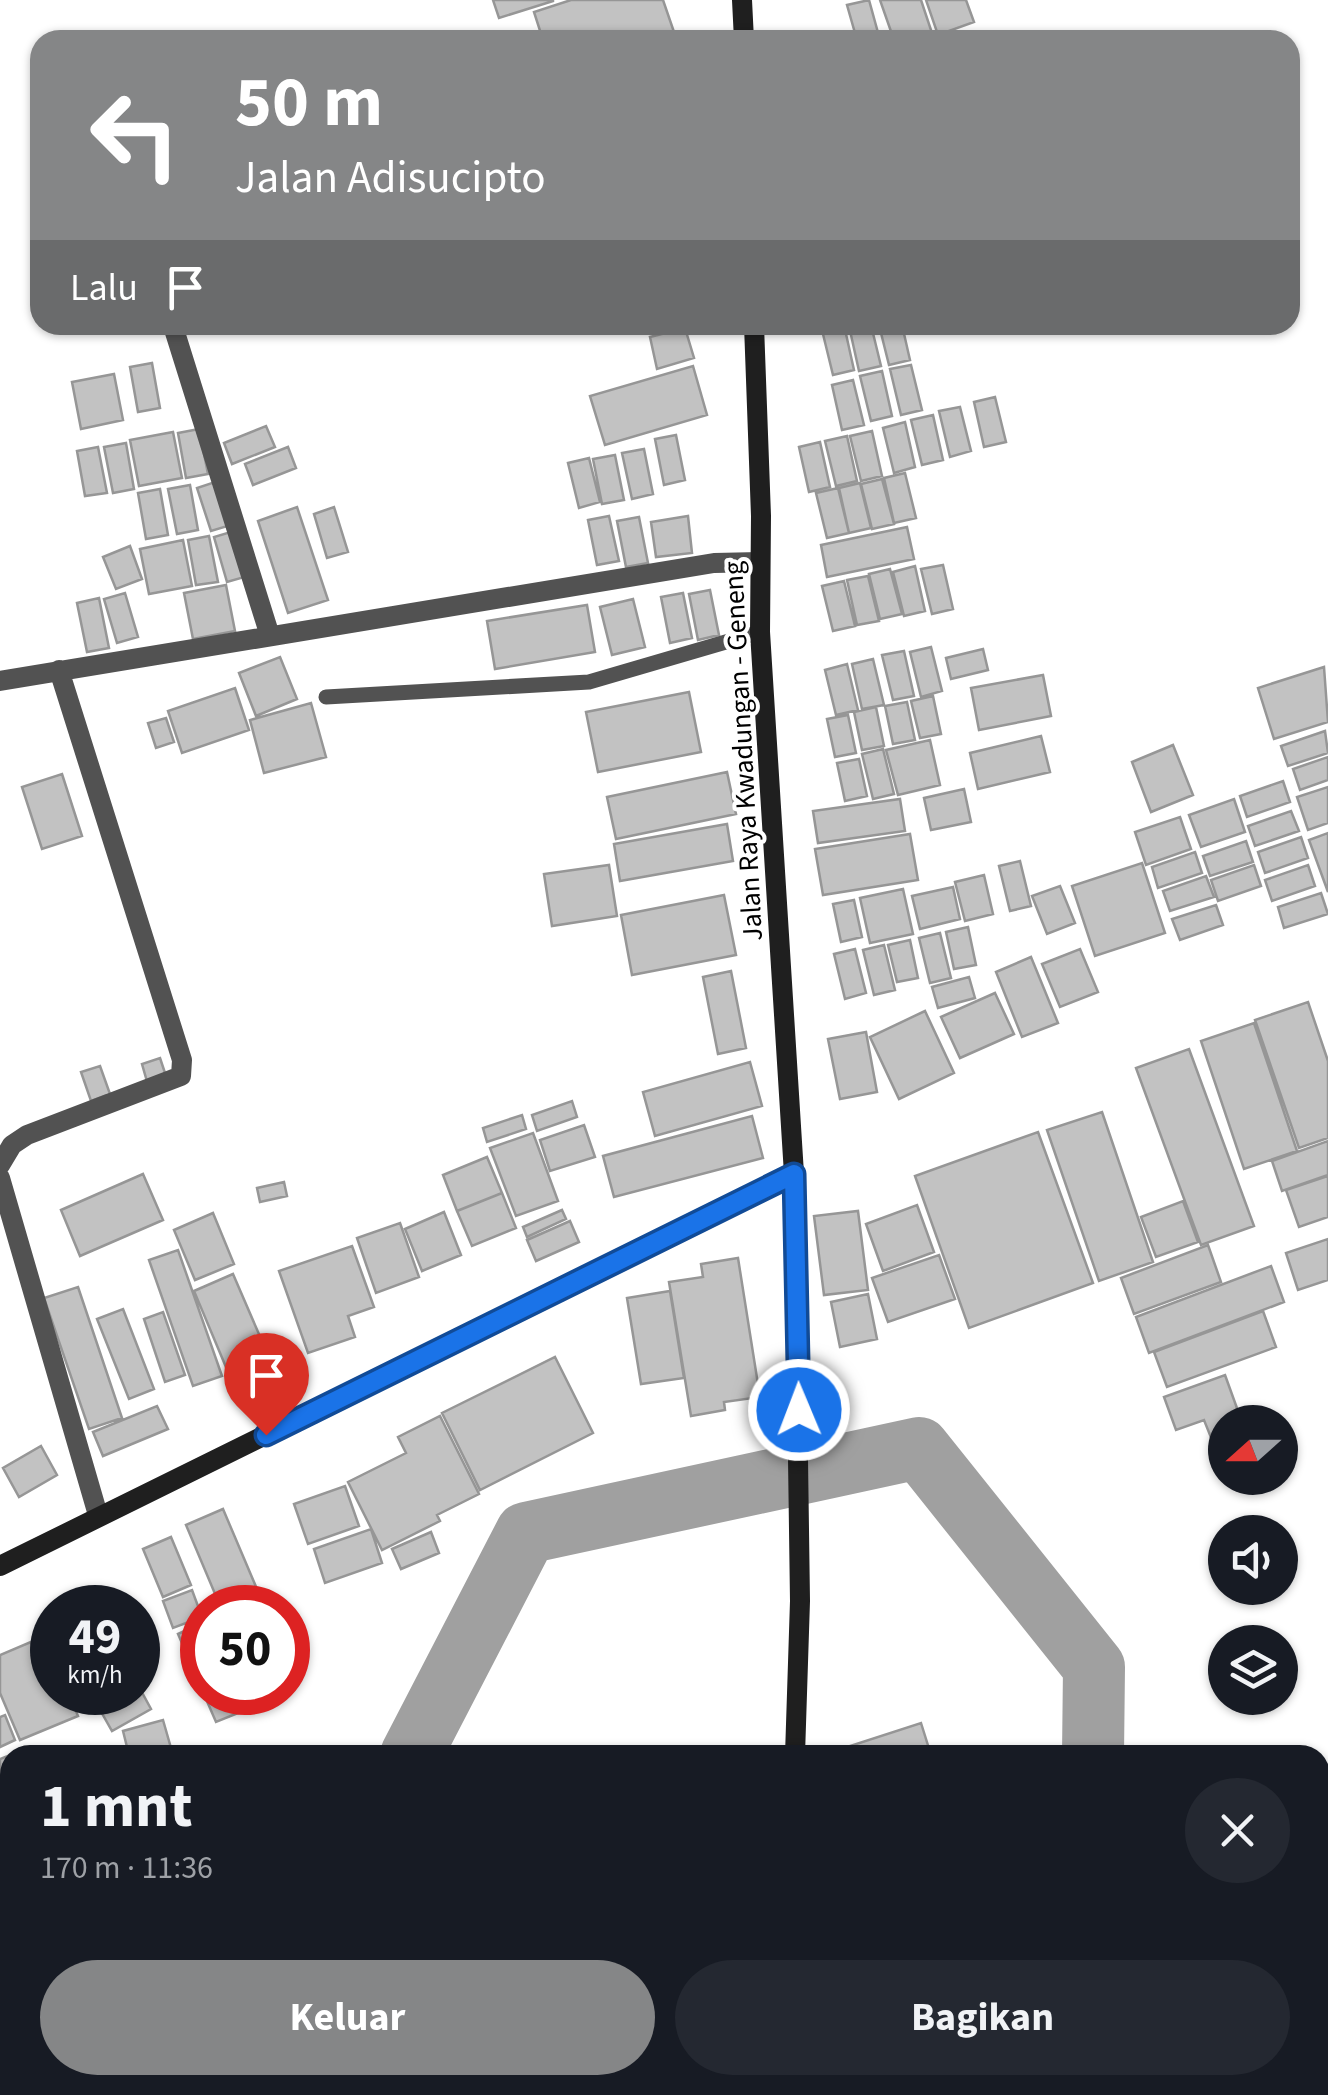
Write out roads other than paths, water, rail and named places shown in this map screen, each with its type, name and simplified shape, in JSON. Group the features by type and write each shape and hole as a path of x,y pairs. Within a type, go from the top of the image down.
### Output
{"main road":[{"path":"742,0 744,30"},
{"name":"Jalan Raya Kwadungan - Geneng","path":"754,335 760,632 794,1174 800,1601 795,1745"},
{"path":"0,1566 794,1174"}],"street":[{"path":"175,335 270,636"},
{"path":"0,681 714,563 760,562"},
{"path":"0,1165 12,1145 28,1135 181,1076 182,1060 60,670"},
{"path":"0,1178 98,1515"}],"lane":[{"path":"326,696 588,682 684,650 760,632"}],"waterway":[{"path":"416,1745 526,1533 919,1448 1094,1667 1093,1745"}]}
